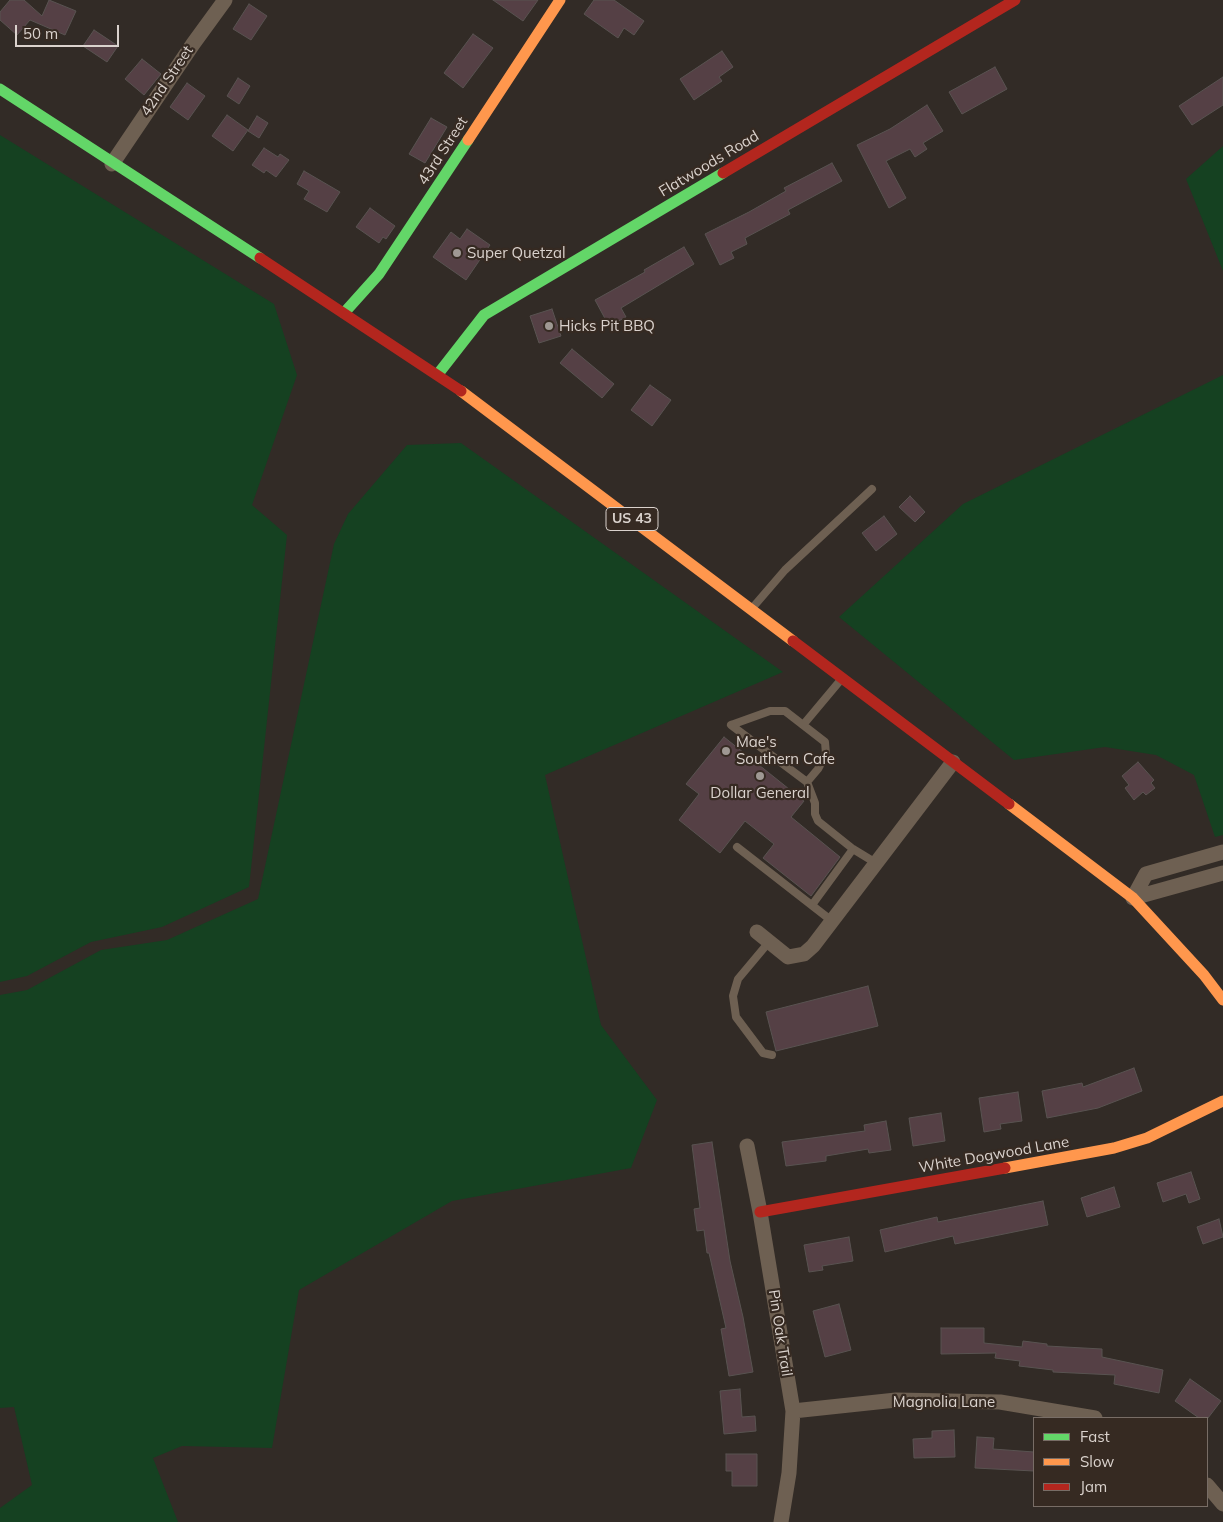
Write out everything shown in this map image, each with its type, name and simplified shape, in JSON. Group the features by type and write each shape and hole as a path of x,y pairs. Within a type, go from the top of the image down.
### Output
{"main road":[{"name":"43rd Street","path":"344,313 379,274 560,0"},
{"name":"Flatwoods Road","path":"438,374 484,315 1015,0"},
{"name":"US 43","path":"0,89 112,164 438,374 1133,898 1204,975 1223,1000"},
{"name":"White Dogwood Lane","path":"760,1212 1114,1148 1147,1138 1223,1100"}],"street":[{"name":"42nd Street","path":"112,164 187,52 225,0"},
{"path":"757,932 788,957 804,954 813,946 953,762"},
{"path":"1133,898 1146,874 1223,852"},
{"path":"1133,898 1223,873"},
{"name":"Pin Oak Trail","path":"747,1146 760,1212 793,1411 789,1473 781,1522"},
{"name":"Magnolia Lane","path":"793,1411 896,1400 990,1402 1088,1417"},
{"path":"1208,1487 1223,1504"}],"lane":[{"path":"751,609 785,570 872,490"},
{"path":"803,725 842,678"},
{"path":"807,782 818,769 826,754 825,742 785,711 770,711 731,725 807,782 815,803 815,814 818,821 853,849 876,863"},
{"path":"737,847 832,921"},
{"path":"812,905 853,849"},
{"path":"769,942 738,979 733,996 736,1016 763,1052 772,1056"}],"green space":[{"path":"0,135 274,304 297,375 252,505 287,535 249,887 162,927 91,942 27,976 0,982"},
{"path":"1223,146 1223,271 1186,179"},
{"path":"1223,375 1223,835 1215,837 1194,775 1156,755 1105,747 1014,760 839,617 963,504"},
{"path":"461,443 783,672 545,775 601,1025 657,1100 631,1168 452,1201 299,1290 272,1448 182,1446 153,1458 178,1522 0,1522 0,1508 32,1485 14,1407 0,1408 0,995 27,990 101,950 167,940 258,899 334,544 348,514 407,445"}],"building":[{"path":"10,0 24,0 42,16 49,0 76,11 65,35 30,20 17,35 0,20 0,12"},
{"path":"493,0 538,0 523,21"},
{"path":"594,0 614,0 644,21 634,35 624,28 618,38 584,14"},
{"path":"249,4 267,16 251,40 233,29"},
{"path":"94,30 118,46 107,62 83,46"},
{"path":"473,34 493,48 463,88 444,73"},
{"path":"722,51 733,67 719,77 722,81 694,100 680,79"},
{"path":"142,59 161,74 144,95 125,79"},
{"path":"995,67 1007,89 962,114 949,92"},
{"path":"1223,77 1223,105 1192,125 1179,106"},
{"path":"238,78 250,86 239,104 227,96"},
{"path":"187,83 205,96 188,120 170,107"},
{"path":"927,105 943,131 923,143 927,149 915,157 910,149 886,161 906,198 889,208 857,145 890,129"},
{"path":"227,115 248,130 233,151 212,136"},
{"path":"257,116 268,123 259,138 248,131"},
{"path":"431,118 447,127 425,163 409,154"},
{"path":"264,148 278,157 280,154 289,160 276,177 266,170 264,173 252,165"},
{"path":"832,163 842,181 788,210 790,214 745,238 747,244 731,252 734,258 720,265 705,234 749,212 786,191 784,188"},
{"path":"304,171 340,192 327,212 304,199 309,191 297,184"},
{"path":"370,208 395,226 386,239 383,237 379,243 356,227"},
{"path":"467,229 490,245 466,280 433,257 451,232 460,239"},
{"path":"684,247 694,264 621,308 626,317 609,326 595,300 645,272 644,270"},
{"path":"552,309 561,336 539,343 530,316"},
{"path":"572,349 614,384 602,398 560,363"},
{"path":"650,385 671,400 652,426 631,410"},
{"path":"910,496 925,512 915,522 899,507"},
{"path":"884,516 897,534 876,551 862,533"},
{"path":"724,737 804,801 791,817 840,857 811,896 763,858 774,844 745,821 720,853 679,820 699,794 686,784"},
{"path":"1138,762 1154,780 1151,783 1155,788 1146,795 1143,792 1134,800 1125,788 1129,785 1122,776"},
{"path":"868,986 878,1026 776,1051 766,1012"},
{"path":"1134,1068 1142,1091 1098,1108 1047,1118 1042,1091 1082,1083 1083,1087"},
{"path":"1018,1092 1022,1121 1000,1124 1001,1129 984,1132 979,1098"},
{"path":"941,1113 945,1141 913,1146 909,1118"},
{"path":"886,1121 891,1150 869,1153 868,1149 826,1156 826,1161 786,1166 782,1142 865,1131 864,1125"},
{"path":"712,1142 730,1261 753,1372 729,1376 721,1329 726,1328 709,1253 707,1253 704,1230 697,1231 694,1209 700,1208 692,1145"},
{"path":"1191,1172 1200,1199 1189,1203 1186,1194 1163,1202 1157,1183"},
{"path":"1114,1187 1120,1207 1087,1217 1081,1198"},
{"path":"1043,1201 1048,1225 955,1244 953,1236 885,1252 880,1230 937,1217 938,1222"},
{"path":"1219,1219 1223,1237 1203,1244 1197,1227"},
{"path":"849,1237 853,1261 822,1266 823,1270 809,1272 804,1245"},
{"path":"839,1304 851,1350 825,1357 813,1311"},
{"path":"941,1328 984,1328 984,1343 1022,1347 1023,1341 1047,1344 1047,1346 1102,1349 1102,1357 1163,1370 1159,1393 1114,1384 1115,1375 1053,1372 1053,1370 1019,1366 1020,1361 995,1358 996,1353 941,1354"},
{"path":"1190,1379 1221,1401 1208,1418 1198,1417 1175,1401"},
{"path":"740,1389 742,1417 755,1416 756,1431 724,1434 720,1391"},
{"path":"954,1430 955,1457 914,1458 913,1439 932,1438 932,1431"},
{"path":"977,1437 994,1438 993,1449 1033,1452 1033,1471 975,1468"},
{"path":"726,1454 757,1454 757,1486 732,1486 732,1471 726,1471"}],"traffic: fast":[{"path":"0,89 260,258"},
{"path":"344,313 379,274 468,140"},
{"path":"438,374 484,315 723,173"}],"traffic: slow":[{"path":"468,140 560,0"},
{"path":"461,391 793,641"},
{"path":"1009,804 1133,898 1204,975 1223,1000"},
{"path":"1005,1168 1114,1148 1147,1138 1223,1101"}],"traffic: jam":[{"path":"723,173 1015,0"},
{"path":"260,258 461,391"},
{"path":"793,641 1009,804"},
{"path":"760,1212 1005,1168"}],"place":[{"name":"Super Quetzal","path":"457,253"},
{"name":"Hicks Pit BBQ","path":"549,326"},
{"name":"Mae's Southern Cafe","path":"726,751"},
{"name":"Dollar General","path":"760,776"}]}
